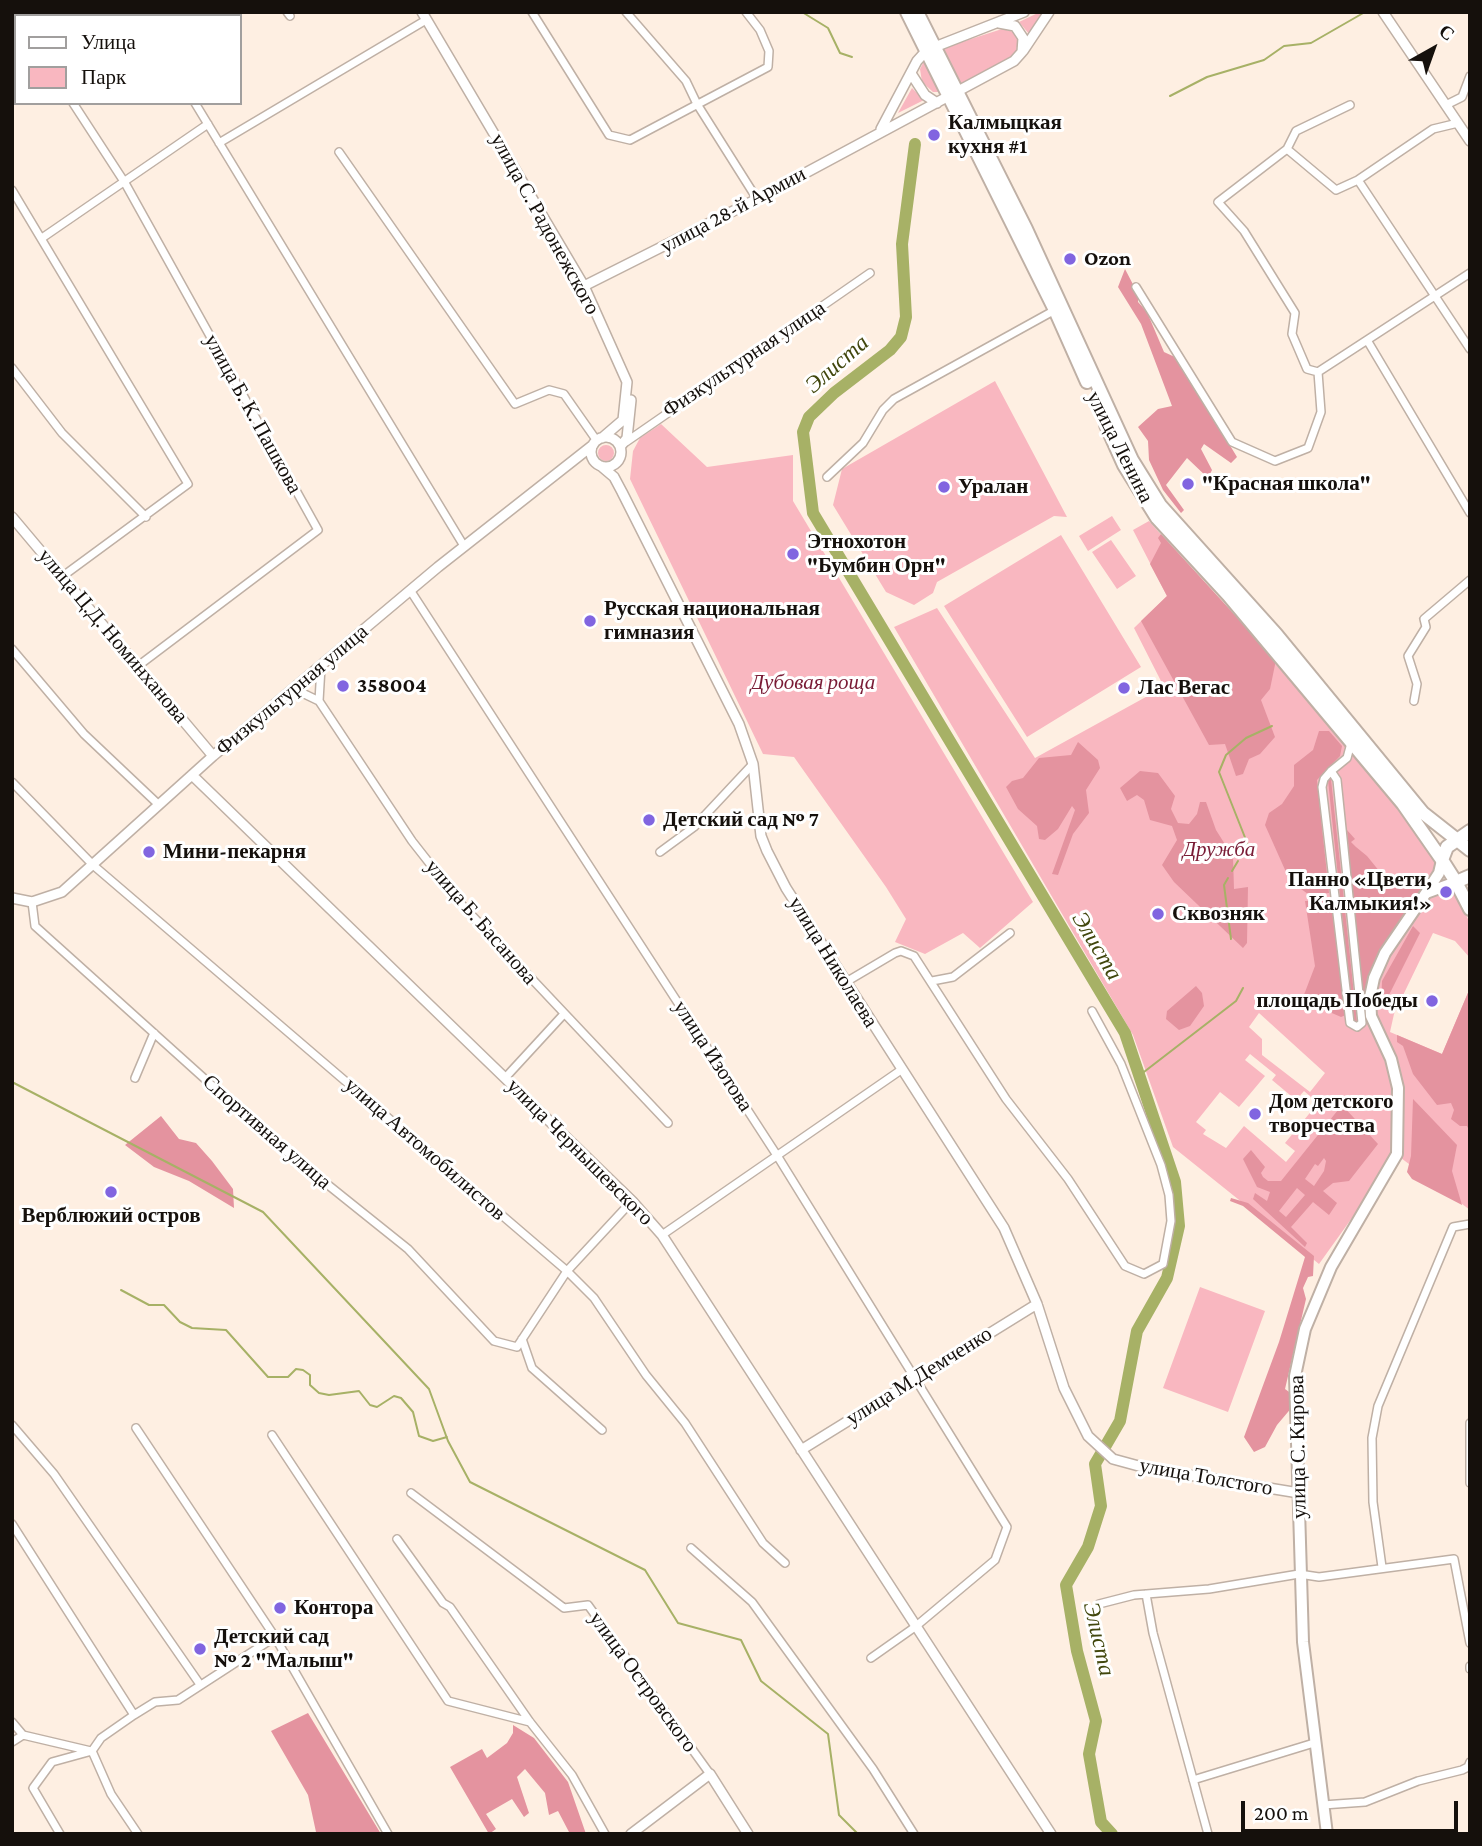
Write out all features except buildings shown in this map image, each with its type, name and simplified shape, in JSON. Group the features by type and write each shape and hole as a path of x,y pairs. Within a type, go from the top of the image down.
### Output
{"main road":[{"name":"улица Ленина","path":"907,12 931,48"},
{"name":"улица Ленина","path":"917,12 948,97 1055,310 1124,465 1142,497 1173,538 1228,596 1403,804 1456,882"},
{"name":"улица Ленина","path":"948,97 1067,315 1121,439 1160,505 1276,634 1423,813 1470,850"},
{"path":"1442,860 1447,847 1470,831"},
{"name":"улица С. Кирова","path":"1327,1834 1314,1743 1300,1574 1295,1376 1301,1343 1331,1267 1391,1167 1398,1145 1395,1073 1372,1018 1370,997 1374,978 1385,953 1439,873 1442,860"},
{"path":"1426,893 1470,876"},
{"path":"1456,882 1470,909"}],"street":[{"path":"532,12 609,135 630,140 768,67 769,51 760,30 746,12"},
{"path":"626,12 686,80 697,104 757,199"},
{"path":"881,131 917,61 931,48 1024,12"},
{"name":"улица 28-й Армии","path":"584,286 757,199 1002,69 1022,52 1049,12"},
{"path":"1383,12 1470,141"},
{"path":"219,143 424,16"},
{"name":"улица С. Радонежского","path":"424,16 584,286 627,382"},
{"path":"999,23 1015,26 1023,38 1022,52"},
{"path":"912,75 925,95 948,97"},
{"path":"1446,105 1462,96 1470,76"},
{"name":"улица Б. К. Пашкова","path":"74,105 125,183 318,530 138,666"},
{"path":"196,105 464,546"},
{"path":"1350,105 1296,131 1287,149 1218,202 1244,232 1296,313 1293,334 1307,369 1318,372 1470,273"},
{"path":"1287,149 1336,190 1358,180 1433,129 1458,123"},
{"path":"42,238 208,124"},
{"path":"340,152 515,404 549,390 564,394 598,441"},
{"path":"1358,180 1470,349"},
{"path":"12,190 188,484 63,576"},
{"name":"Физкультурная улица","path":"570,465 611,466 636,432 870,274"},
{"path":"1136,287 1232,442 1275,461 1308,448 1321,412 1318,372"},
{"path":"827,477 863,443 883,410 894,399 1055,310"},
{"path":"1367,340 1470,513"},
{"path":"12,368 62,433 146,517"},
{"path":"600,465 592,453 598,441 623,420 627,382"},
{"path":"622,492 619,475 620,451 627,438 632,403 627,382"},
{"path":"598,441 611,438 620,451"},
{"name":"Физкультурная улица","path":"32,902 62,892 213,756 410,590 598,441"},
{"name":"улица Николаева","path":"600,465 614,477 739,724 753,764 761,836 786,888 1004,1228 1037,1304 1064,1388 1088,1436 1113,1459"},
{"name":"улица Ц.Д. Номинханова","path":"12,517 213,756"},
{"path":"1414,701 1417,684 1408,656 1426,627 1424,619 1470,580"},
{"name":"улица Изотова","path":"410,590 778,1157 1007,1527 995,1559 915,1627"},
{"path":"12,649 85,734 159,805"},
{"path":"294,689 319,701 321,667"},
{"name":"улица Б. Басанова","path":"319,701 412,841 463,906 563,1015 668,1123"},
{"path":"1331,771 1337,780 1362,1023 1357,1027 1350,1023 1322,787 1324,779 1331,771 1347,758 1351,742"},
{"path":"660,852 694,827 753,764"},
{"name":"улица Чернышевского","path":"192,775 632,1201 662,1235 1051,1834"},
{"name":"улица Автомобилистов","path":"12,782 93,864 567,1271 593,1298 646,1376 685,1423 763,1542 785,1563"},
{"path":"12,898 32,902"},
{"name":"Спортивная улица","path":"32,902 35,926 277,1144 408,1249 494,1341 517,1347 522,1339"},
{"path":"932,981 953,977 1010,933"},
{"path":"846,982 901,951 914,956 1006,1098 1068,1179 1125,1266 1144,1274 1163,1264 1171,1221 1164,1175 1121,1065 1092,1012"},
{"path":"505,1077 563,1015"},
{"path":"135,1078 154,1033"},
{"path":"662,1235 901,1070"},
{"path":"602,1430 531,1368 522,1339 567,1271 632,1201"},
{"path":"1382,1567 1373,1502 1372,1438 1378,1406 1453,1227 1470,1224"},
{"name":"улица М.Демченко","path":"801,1450 1037,1304"},
{"path":"1470,1423 1470,1483"},
{"path":"12,1425 54,1474 199,1683"},
{"path":"136,1428 275,1637 388,1834"},
{"path":"272,1435 448,1701 530,1722"},
{"name":"улица Толстого","path":"1113,1459 1146,1468 1299,1493"},
{"name":"улица Островского","path":"411,1493 564,1608 588,1605 710,1773 748,1834"},
{"path":"12,1524 134,1715"},
{"path":"397,1539 443,1603 450,1607 530,1722 572,1774 605,1834"},
{"path":"691,1548 752,1602 873,1769 914,1834"},
{"path":"1099,1604 1146,1594 1209,1589 1300,1574 1319,1577 1454,1559 1470,1643"},
{"path":"1146,1594 1153,1633 1208,1834"},
{"path":"871,1658 915,1627"},
{"path":"60,1834 33,1788 52,1762 92,1751 102,1738 134,1715 155,1702 178,1700 199,1683 275,1637"},
{"path":"12,1722 23,1735 92,1751"},
{"path":"12,1742 23,1735"},
{"path":"1193,1780 1314,1743"},
{"path":"92,1751 111,1794 138,1834"},
{"path":"1323,1805 1365,1802 1418,1781 1468,1768 1470,1762"},
{"path":"631,1834 710,1773"}],"green space":[{"path":"1043,12 1029,34 1019,22"},
{"path":"1002,29 1014,32 1018,38 1016,54 961,85 943,48"},
{"path":"926,57 943,92 933,92 922,82 920,69"},
{"path":"912,88 924,100 898,113"},
{"path":"1125,269 1138,294 1138,302 1147,312 1164,352 1177,358 1237,457 1231,463 1204,444 1201,449 1212,470 1208,478 1187,458 1166,485 1184,510 1181,513 1163,490 1149,460 1148,441 1138,427 1158,409 1172,406 1141,324 1118,287"},
{"name":"Уралан","path":"995,381 1067,517 1054,516 937,582 933,593 914,605 886,592 833,505 842,469"},
{"name":"Дубовая роща","path":"661,424 707,467 793,455 793,501 1033,902 980,948 963,933 925,954 895,942 906,919 886,887 794,757 763,754 630,479 633,451 640,438"},
{"path":"603,445 609,445 614,453 612,459 603,461 598,456 598,450"},
{"path":"1112,516 1121,530 1088,551 1079,536"},
{"name":"Дружба","path":"1149,521 1396,800 1439,860 1429,895 1443,889 1458,895 1470,924 1470,958 1455,941 1433,933 1394,1014 1390,1032 1442,1054 1470,988 1470,1210 1397,1155 1319,1264 1173,1147 1133,1035 894,627 937,608 1035,758 1164,687 1134,628 1167,596 1133,530","holes":["1259,1013 1325,1073 1310,1092 1262,1055 1262,1039 1249,1027","1250,1054 1276,1075 1272,1080 1296,1100 1304,1091 1318,1103 1285,1143 1295,1151 1286,1162 1244,1126 1226,1148 1203,1134 1206,1130 1196,1122 1220,1092 1239,1107 1265,1076 1245,1060"]},
{"path":"1161,534 1276,660 1270,689 1261,700 1275,737 1260,754 1249,759 1243,774 1236,776 1225,744 1209,745 1141,621 1167,596 1150,564 1161,543 1158,538"},
{"path":"1061,535 1141,667 1027,737 944,606"},
{"path":"1111,540 1136,576 1117,589 1092,552"},
{"path":"1319,731 1329,731 1342,746 1340,756 1317,780 1329,893 1308,894 1290,881 1265,825 1269,813 1282,804 1294,786 1294,765 1313,750"},
{"path":"1078,742 1098,760 1100,768 1086,790 1089,813 1073,834 1058,875 1052,874 1075,810 1072,806 1058,829 1045,840 1039,839 1037,826 1018,809 1006,787 1012,781 1023,778 1039,758 1071,755"},
{"path":"1140,771 1158,773 1175,796 1171,809 1178,823 1189,824 1197,814 1200,802 1206,802 1216,830 1233,857 1234,889 1248,887 1247,943 1243,948 1174,882 1162,865 1177,840 1172,826 1150,820 1144,800 1137,795 1127,801 1120,788"},
{"path":"1331,779 1357,1022 1353,1022 1328,780"},
{"path":"1347,830 1355,839 1351,842 1367,856 1393,888 1420,877 1424,889 1368,979 1363,1018"},
{"path":"1333,900 1346,1015 1341,1017 1302,1000 1315,966 1305,901"},
{"path":"1413,926 1420,933 1384,1005 1381,1006 1382,981"},
{"path":"1196,986 1202,993 1204,1006 1190,1026 1179,1030 1166,1019 1167,1011"},
{"path":"1470,988 1470,1132 1467,1126 1460,1126 1451,1119 1454,1110 1451,1103 1437,1105 1413,1074 1403,1046 1397,1042 1397,1035 1442,1054"},
{"path":"1413,1099 1457,1145 1452,1171 1462,1205 1412,1179 1407,1172 1411,1156"},
{"path":"1342,1105 1378,1144 1349,1181 1333,1183 1323,1191 1337,1203 1329,1215 1313,1202 1291,1227 1307,1243 1305,1247 1253,1199 1255,1193 1267,1201 1270,1192 1257,1187 1243,1159 1251,1150 1265,1167 1261,1173 1263,1177 1268,1181 1281,1181","holes":["1324,1158 1324,1171 1314,1186 1305,1179 1315,1164 1318,1166","1297,1188 1305,1195 1286,1217 1279,1211"]},
{"path":"161,1116 179,1139 196,1143 212,1161 233,1189 234,1208 189,1181 154,1167 125,1145"},
{"path":"1231,1198 1248,1203 1314,1256 1313,1276 1308,1277 1303,1288 1306,1299 1285,1389 1292,1394 1293,1406 1277,1425 1265,1447 1254,1452 1244,1437 1279,1342 1305,1257 1243,1206 1230,1201"},
{"path":"1200,1287 1265,1311 1228,1412 1163,1388"},
{"path":"308,1713 381,1834 316,1832 308,1795 271,1731"},
{"path":"513,1725 534,1738 568,1782 586,1834 567,1834 569,1832 558,1811 549,1815 545,1793 525,1769 517,1777 529,1813 524,1817 512,1799 486,1814 496,1829 489,1834 450,1767 482,1749 487,1758 507,1743 513,1733"}],"waterway":[{"path":"802,12 828,28 840,53 852,57"},
{"path":"1170,96 1207,77 1264,60 1284,46 1311,43 1365,12"},
{"name":"Элиста","path":"915,144 902,244 906,317 901,337 890,350 834,393 809,417 803,432 813,513 1125,1033 1175,1182 1179,1226 1167,1278 1137,1331 1120,1421 1095,1464 1101,1506 1088,1547 1066,1585 1077,1651 1096,1721 1089,1754 1101,1822 1112,1834"},
{"path":"1246,852 1248,845 1219,772 1226,755 1246,738 1272,726"},
{"path":"1232,871 1238,861"},
{"path":"1228,878 1224,885 1231,939"},
{"path":"1140,1075 1236,1001 1243,988"},
{"path":"12,1082 263,1212 429,1389 448,1441 470,1482 645,1570 678,1623 741,1640 761,1681 828,1734 839,1815 858,1834"},
{"path":"121,1290 149,1305 164,1305 180,1322 192,1328 226,1330 268,1377 288,1377 296,1369 303,1370 310,1375 310,1385 319,1393 329,1395 359,1391 370,1405 377,1407 394,1396 401,1398 413,1412 419,1436 433,1441 447,1437"}],"place":[{"name":"Калмыцкая кухня #1","path":"934,135"},
{"name":"Ozon","path":"1070,259"},
{"name":"\"Красная школа\"","path":"1188,484"},
{"name":"Уралан","path":"944,487"},
{"name":"Этнохотон \"Бумбин Орн\"","path":"793,554"},
{"name":"Русская национальная гимназия","path":"590,621"},
{"name":"358004","path":"343,686"},
{"name":"Лас Вегас","path":"1124,688"},
{"name":"Детский сад № 7","path":"649,820"},
{"name":"Мини-пекарня","path":"149,852"},
{"name":"Панно «Цвети, Калмыкия!»","path":"1446,892"},
{"name":"Сквозняк","path":"1158,914"},
{"name":"площадь Победы","path":"1432,1001"},
{"name":"Дом детского творчества","path":"1255,1114"},
{"name":"Верблюжий остров","path":"111,1192"},
{"name":"Контора","path":"280,1608"},
{"name":"Детский сад № 2 \"Малыш\"","path":"200,1649"}]}
